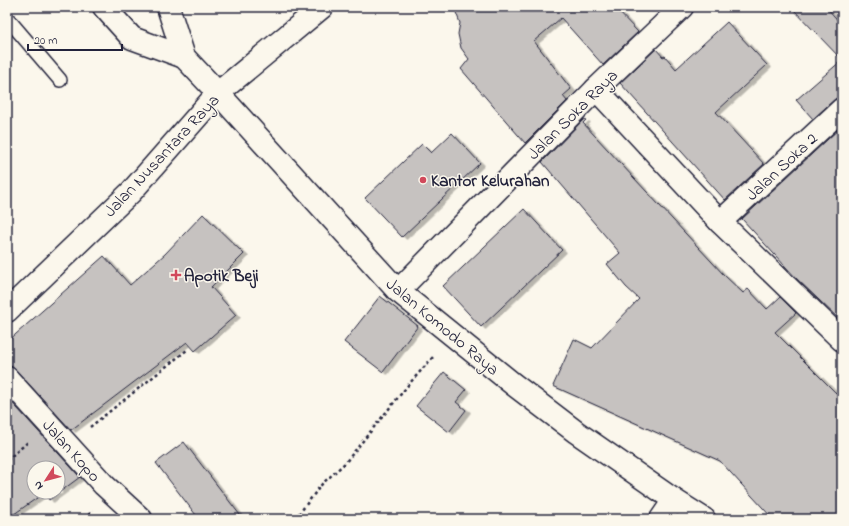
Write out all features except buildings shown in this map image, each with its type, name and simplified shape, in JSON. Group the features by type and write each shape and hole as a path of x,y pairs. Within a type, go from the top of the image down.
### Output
{"main road":[{"path":"104,7 132,38 184,57"},
{"path":"168,7 184,57"},
{"name":"Jalan Nusantara Raya","path":"7,311 131,192 218,93 322,7"},
{"name":"Jalan Soka Raya","path":"398,291 596,89 682,7"},
{"name":"Jalan Komodo Raya","path":"184,57 398,291 513,384 576,432 704,519"},
{"path":"596,89 720,222 842,340"},
{"name":"Jalan Soka 2","path":"720,222 842,109"},
{"name":"Jalan Kopo","path":"7,378 104,485 141,519"},
{"path":"661,519 674,500"}],"lane":[{"path":"7,18 60,80"}],"path":[{"path":"295,519 322,484 345,464 409,384 453,334"},
{"path":"68,446 187,350"}],"place":[{"name":"Kantor Kelurahan","path":"423,180"},
{"name":"Apotik Beji","path":"176,275"}]}
